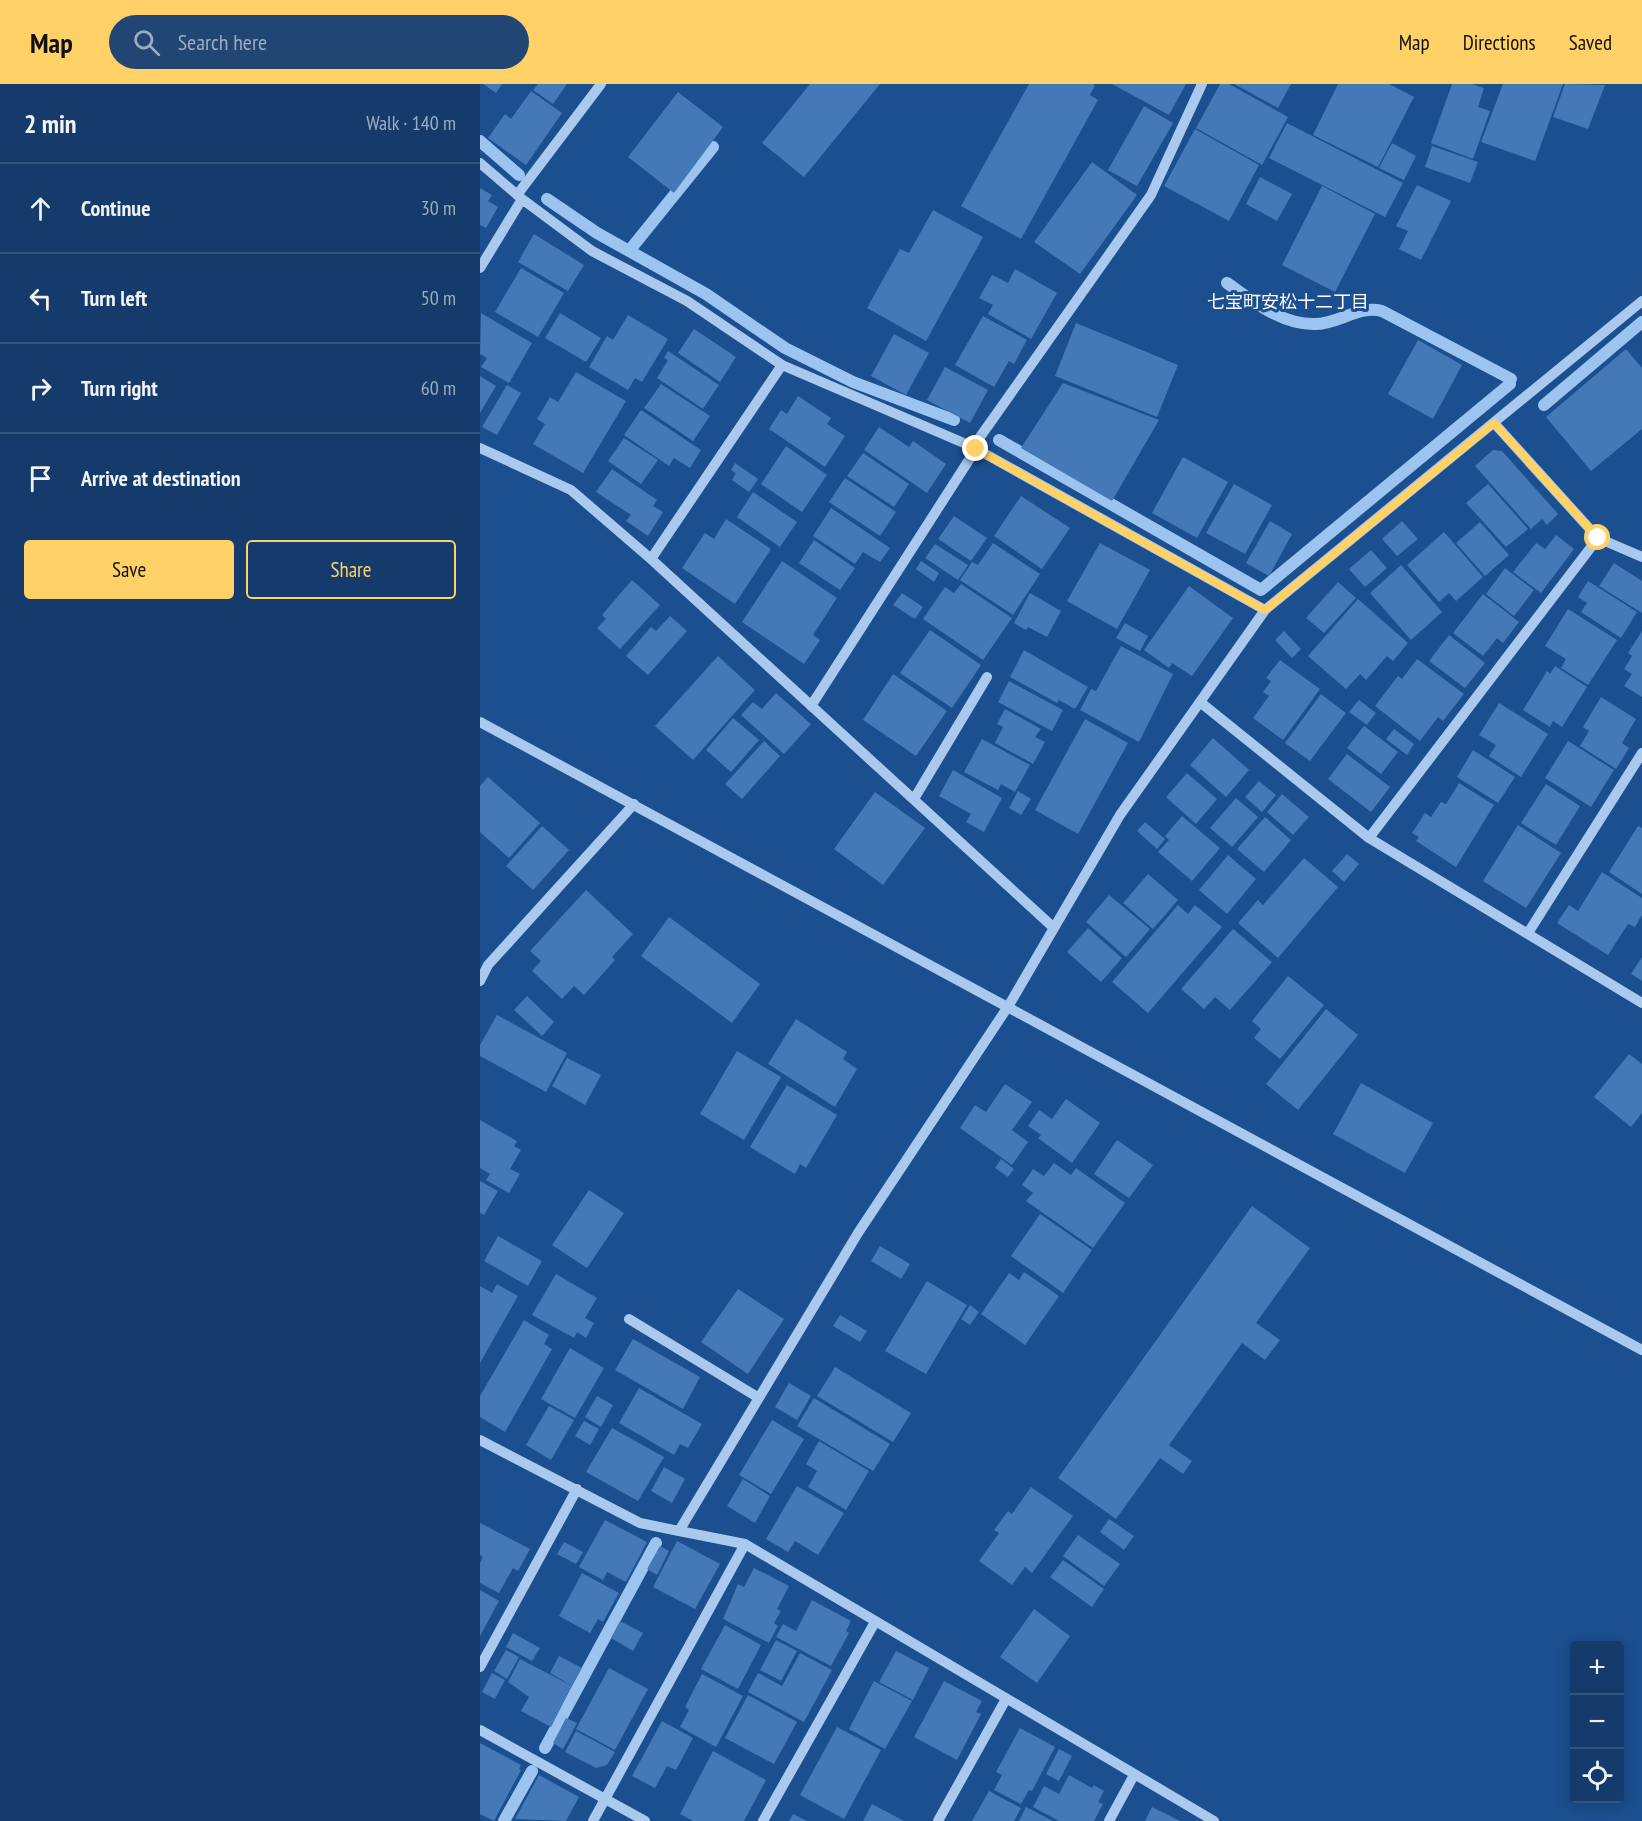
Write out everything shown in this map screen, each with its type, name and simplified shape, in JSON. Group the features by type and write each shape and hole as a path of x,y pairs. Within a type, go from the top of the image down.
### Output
{"street":[{"path":"480,268 519,197 601,84"},
{"path":"811,706 975,448 1151,195 1202,84"},
{"path":"480,163 519,197 592,251 687,301 782,364 975,448 1265,610"},
{"path":"679,1531 858,1233 1009,1005 1120,815 1265,610 1642,301"},
{"path":"651,559 782,364"},
{"path":"1494,423 1598,538 1642,557"},
{"path":"480,448 571,490 651,559 1054,928"},
{"path":"1369,838 1598,538"},
{"path":"914,799 987,676"},
{"path":"1200,702 1369,838 1642,1003"},
{"path":"480,722 1009,1005 1642,1350"},
{"path":"1528,933 1642,753"},
{"path":"480,981 488,965 634,804"},
{"path":"629,1319 759,1398"},
{"path":"480,1440 640,1523 746,1544 1214,1821"},
{"path":"480,1666 576,1489"},
{"path":"593,1821 746,1544"},
{"path":"763,1821 875,1622"},
{"path":"938,1821 1006,1699"},
{"path":"480,1730 645,1821"},
{"path":"1109,1821 1134,1775"}],"building":[{"path":"483,84 502,84 496,93"},
{"path":"538,84 567,84 553,104 533,90"},
{"path":"810,84 880,84 804,177 762,143"},
{"path":"1029,84 1093,84 1095,85 1090,95 1098,100 1021,239 961,206"},
{"path":"1112,84 1186,84 1169,115"},
{"path":"1220,84 1229,84 1288,117 1262,165 1196,128"},
{"path":"1234,84 1291,84 1278,108"},
{"path":"1338,84 1389,84 1414,97 1378,167 1313,135"},
{"path":"1452,84 1472,84 1484,88 1478,107 1490,111 1473,159 1431,143"},
{"path":"1503,84 1563,84 1535,161 1481,142"},
{"path":"1565,84 1605,85 1588,129 1553,117"},
{"path":"531,91 562,113 526,165 488,138 505,114 511,119"},
{"path":"678,92 723,127 674,193 628,157"},
{"path":"1144,106 1173,123 1137,186 1108,170"},
{"path":"1287,123 1403,183 1385,217 1269,158"},
{"path":"1195,129 1259,165 1229,221 1164,186"},
{"path":"1392,143 1416,156 1404,180 1379,168"},
{"path":"1432,146 1478,162 1470,183 1425,167"},
{"path":"1092,162 1137,195 1080,274 1034,242"},
{"path":"1260,177 1292,194 1277,221 1246,204"},
{"path":"1417,185 1451,201 1421,260 1399,249 1408,231 1396,226"},
{"path":"1322,186 1375,214 1335,292 1282,265"},
{"path":"480,188 492,195 488,201 498,207 486,228 480,225"},
{"path":"933,210 983,237 926,341 867,308 900,249 909,253"},
{"path":"534,234 584,265 568,291 518,262"},
{"path":"521,268 564,293 538,337 495,312"},
{"path":"1015,269 1057,293 1031,339 988,314 993,305 979,298 992,275 1008,283"},
{"path":"481,313 532,343 509,383 481,367 487,358 480,354"},
{"path":"560,313 601,338 586,362 545,338"},
{"path":"628,315 668,339 642,382 635,378 628,390 589,367 607,336 613,340"},
{"path":"983,316 1027,340 1014,364 1009,361 994,387 955,365"},
{"path":"1076,323 1178,365 1157,417 1055,376"},
{"path":"694,329 736,357 720,382 678,353"},
{"path":"894,334 929,353 906,395 871,376"},
{"path":"1418,340 1462,365 1433,419 1388,394"},
{"path":"1626,349 1642,368 1642,429 1591,471 1546,417"},
{"path":"668,351 719,385 703,409 657,378 668,360 664,358"},
{"path":"945,367 988,390 970,423 927,400"},
{"path":"576,372 626,401 583,473 533,444 545,424 537,419 550,397 558,402"},
{"path":"480,376 496,386 480,413"},
{"path":"1063,383 1159,420 1112,501 1021,448"},
{"path":"661,384 710,416 693,441 644,408"},
{"path":"507,385 521,393 497,435 482,427"},
{"path":"798,396 831,418 827,424 845,436 825,467 769,429 781,410 787,414"},
{"path":"641,410 701,450 690,468 674,458 669,466 624,435"},
{"path":"879,427 909,447 913,441 946,464 927,493 864,450"},
{"path":"624,438 658,460 641,484 608,461"},
{"path":"786,446 827,475 802,512 761,484"},
{"path":"1493,450 1502,451 1558,514 1547,525 1542,519 1531,529 1475,466"},
{"path":"863,453 909,484 894,507 847,476"},
{"path":"1183,457 1228,482 1197,538 1152,513"},
{"path":"735,463 758,479 749,492 732,480 736,473 731,470"},
{"path":"612,469 657,500 653,506 663,512 648,536 626,521 631,515 596,492"},
{"path":"845,478 896,512 880,536 829,502"},
{"path":"1234,484 1272,505 1245,554 1206,533"},
{"path":"1488,484 1528,529 1506,547 1466,503"},
{"path":"753,492 797,522 780,547 737,517"},
{"path":"1021,496 1070,528 1042,569 994,536"},
{"path":"831,508 890,548 880,562 863,552 855,564 813,536"},
{"path":"954,516 987,538 971,561 938,539"},
{"path":"726,519 771,549 735,604 682,568 705,533 714,539"},
{"path":"1270,521 1292,534 1269,576 1246,563"},
{"path":"1402,521 1418,539 1397,556 1382,539"},
{"path":"1480,522 1509,555 1485,576 1456,543"},
{"path":"1444,532 1483,577 1456,601 1449,593 1439,602 1407,565"},
{"path":"1556,535 1574,549 1541,593 1513,572 1536,543 1545,549"},
{"path":"814,540 855,568 840,590 799,563"},
{"path":"993,543 1040,574 1013,615 960,580 972,562 978,565"},
{"path":"1100,543 1150,570 1117,629 1067,601"},
{"path":"935,544 968,565 958,580 925,558"},
{"path":"1371,550 1387,568 1365,587 1349,569"},
{"path":"782,561 837,598 813,635 820,640 804,664 742,622"},
{"path":"921,561 939,573 934,582 916,569"},
{"path":"1614,563 1642,581 1642,613 1599,586"},
{"path":"1401,565 1442,612 1411,640 1370,593"},
{"path":"1505,568 1534,590 1514,616 1486,594"},
{"path":"632,580 660,605 620,649 597,628 606,619 602,615"},
{"path":"1588,581 1637,612 1621,638 1581,612 1587,603 1578,597"},
{"path":"1338,582 1356,598 1324,633 1306,618"},
{"path":"961,584 1012,618 983,660 923,619 945,587 954,593"},
{"path":"1189,586 1233,618 1192,676 1172,663 1169,668 1144,650"},
{"path":"902,593 923,607 915,619 893,605"},
{"path":"1030,593 1061,611 1047,637 1014,623"},
{"path":"1483,594 1519,622 1503,643 1497,638 1483,656 1453,633"},
{"path":"1358,599 1408,643 1393,661 1387,656 1366,680 1360,674 1346,689 1308,656"},
{"path":"1568,609 1617,640 1588,685 1561,668 1566,659 1545,646"},
{"path":"670,616 687,631 648,675 626,656 651,627 656,631"},
{"path":"1125,623 1148,636 1140,651 1116,638"},
{"path":"930,630 981,665 952,708 900,673"},
{"path":"1284,631 1301,649 1292,658 1275,640"},
{"path":"1642,631 1642,697 1624,686 1632,674 1624,669 1632,656 1628,653"},
{"path":"1449,635 1485,663 1465,688 1429,661"},
{"path":"1121,646 1173,674 1139,742 1080,710 1091,689 1096,691"},
{"path":"1024,650 1088,687 1075,709 1059,700 1057,703 1010,677"},
{"path":"718,656 755,690 693,760 655,726"},
{"path":"1417,659 1464,694 1443,721 1438,717 1420,741 1375,706 1398,676 1402,679"},
{"path":"1280,660 1320,689 1283,740 1253,718 1269,696 1263,692 1271,681 1266,678"},
{"path":"1555,666 1587,687 1562,727 1553,721 1550,727 1523,710 1547,671 1550,674"},
{"path":"893,674 947,711 916,756 863,720"},
{"path":"1009,681 1063,710 1052,731 998,702"},
{"path":"776,693 811,724 784,754 741,715 753,702 762,709"},
{"path":"1321,694 1346,713 1310,761 1285,743"},
{"path":"1601,697 1636,719 1622,743 1629,748 1616,769 1580,746 1589,731 1583,727"},
{"path":"1359,700 1376,713 1367,725 1349,712"},
{"path":"1499,703 1548,734 1521,777 1489,756 1496,745 1479,735"},
{"path":"1005,709 1041,729 1035,737 1045,742 1033,764 995,743 1003,727 997,724"},
{"path":"733,718 759,740 731,772 706,750"},
{"path":"1085,719 1128,743 1078,834 1035,810"},
{"path":"1364,726 1398,752 1381,774 1347,748"},
{"path":"1394,729 1414,744 1407,755 1386,739"},
{"path":"1213,738 1249,770 1226,797 1190,765"},
{"path":"982,739 1030,765 1015,792 1001,784 998,790 964,772"},
{"path":"764,741 780,756 742,799 725,784"},
{"path":"1568,741 1614,770 1591,807 1545,778"},
{"path":"1473,750 1515,777 1498,803 1457,777"},
{"path":"1347,754 1390,787 1371,812 1328,779"},
{"path":"953,770 1002,798 984,832 966,822 971,814 939,796"},
{"path":"1187,773 1217,799 1196,824 1166,797"},
{"path":"488,777 540,823 509,858 480,832 480,786"},
{"path":"1259,781 1276,795 1262,812 1245,797"},
{"path":"1459,783 1494,805 1456,867 1416,841 1419,837 1412,833 1425,813 1431,817 1441,802 1446,804"},
{"path":"1546,784 1580,806 1556,845 1521,823"},
{"path":"1018,791 1031,799 1021,815 1009,808"},
{"path":"875,792 925,828 883,885 834,849"},
{"path":"1282,794 1309,817 1293,835 1267,812"},
{"path":"1236,798 1258,817 1232,847 1210,828"},
{"path":"1182,816 1220,848 1192,881 1158,852 1169,840 1165,836"},
{"path":"1265,817 1291,840 1264,872 1237,849"},
{"path":"1145,822 1165,839 1157,849 1137,831"},
{"path":"1518,825 1561,853 1526,908 1483,881"},
{"path":"542,826 569,850 533,890 506,866"},
{"path":"1638,826 1642,828 1642,894 1609,872"},
{"path":"1347,854 1359,864 1344,882 1332,871"},
{"path":"1228,855 1256,879 1227,914 1199,890"},
{"path":"1304,858 1338,887 1278,958 1238,923 1258,900 1263,905"},
{"path":"1602,872 1642,898 1642,915 1635,927 1628,924 1608,955 1557,923 1569,905 1578,911"},
{"path":"1148,874 1178,900 1153,929 1123,903"},
{"path":"586,890 633,934 612,957 615,960 584,995 574,986 562,999 532,971 541,961 530,951"},
{"path":"1109,895 1150,929 1126,957 1086,922"},
{"path":"1178,905 1188,914 1195,905 1222,927 1148,1013 1112,982"},
{"path":"669,917 760,984 732,1023 641,956"},
{"path":"1088,928 1122,958 1101,982 1067,952"},
{"path":"1233,929 1272,962 1230,1010 1215,997 1204,1009 1181,989"},
{"path":"1642,957 1642,981 1631,974"},
{"path":"1288,976 1324,1005 1280,1059 1254,1038 1261,1029 1252,1021"},
{"path":"527,996 554,1022 542,1036 514,1010"},
{"path":"1326,1009 1358,1035 1298,1110 1266,1084"},
{"path":"497,1015 567,1053 546,1092 480,1056 480,1045"},
{"path":"796,1019 847,1052 843,1059 857,1069 835,1107 768,1064"},
{"path":"737,1051 781,1077 744,1140 700,1114"},
{"path":"1629,1054 1642,1064 1642,1113 1631,1127 1594,1097"},
{"path":"567,1058 601,1075 585,1105 552,1086"},
{"path":"1361,1083 1433,1123 1405,1173 1333,1134"},
{"path":"1005,1084 1032,1102 1012,1130 1028,1142 1012,1165 960,1128 975,1105 986,1112"},
{"path":"787,1085 837,1115 806,1168 800,1164 795,1174 750,1147"},
{"path":"1066,1099 1100,1123 1072,1163 1038,1138 1041,1135 1028,1126 1039,1110 1052,1119"},
{"path":"480,1120 517,1141 514,1146 521,1150 510,1169 520,1174 509,1193 486,1180 490,1174 480,1168"},
{"path":"1117,1140 1153,1165 1129,1198 1094,1174"},
{"path":"1001,1159 1014,1169 1008,1177 995,1168"},
{"path":"1054,1163 1071,1175 1076,1168 1125,1203 1093,1248 1026,1201 1033,1193 1022,1185 1033,1169 1044,1176"},
{"path":"480,1181 498,1191 484,1215 480,1213"},
{"path":"589,1190 624,1213 587,1268 552,1245"},
{"path":"1252,1206 1310,1248 1256,1323 1280,1340 1265,1360 1242,1343 1169,1445 1192,1461 1183,1474 1160,1458 1116,1519 1058,1478"},
{"path":"1040,1214 1092,1250 1063,1293 1011,1256"},
{"path":"498,1236 542,1261 528,1286 484,1261"},
{"path":"880,1246 910,1264 901,1279 871,1261"},
{"path":"1024,1272 1059,1296 1025,1345 981,1314 1009,1273 1019,1280"},
{"path":"556,1274 597,1298 585,1318 594,1323 586,1338 577,1332 574,1338 532,1315"},
{"path":"927,1281 967,1305 926,1374 885,1351"},
{"path":"497,1284 518,1296 480,1363 480,1286 492,1293"},
{"path":"738,1289 784,1319 748,1374 701,1342"},
{"path":"970,1305 979,1312 970,1325 961,1319"},
{"path":"840,1315 867,1331 860,1342 833,1326"},
{"path":"524,1320 549,1335 544,1344 552,1349 505,1432 480,1417 480,1396"},
{"path":"633,1339 700,1377 683,1409 615,1370"},
{"path":"570,1348 604,1368 575,1418 541,1399"},
{"path":"835,1367 911,1413 893,1442 817,1396"},
{"path":"789,1383 811,1396 797,1420 775,1407"},
{"path":"639,1388 702,1424 688,1448 680,1444 674,1455 619,1423"},
{"path":"597,1396 613,1405 601,1427 585,1417"},
{"path":"814,1398 890,1444 873,1471 797,1426"},
{"path":"549,1406 574,1420 551,1460 526,1445"},
{"path":"772,1420 804,1439 771,1494 739,1475"},
{"path":"584,1421 599,1429 590,1445 575,1436"},
{"path":"612,1428 664,1457 638,1501 586,1472"},
{"path":"819,1441 869,1471 846,1510 808,1487 817,1471 806,1464"},
{"path":"664,1467 685,1479 672,1503 651,1491"},
{"path":"743,1479 770,1496 755,1523 727,1506"},
{"path":"797,1486 844,1513 818,1555 795,1541 788,1552 766,1539"},
{"path":"1031,1487 1073,1516 1032,1573 1025,1567 1012,1585 979,1561 999,1533 994,1530 1008,1511 1012,1514"},
{"path":"1109,1519 1134,1536 1124,1550 1100,1532"},
{"path":"605,1520 647,1542 626,1582 607,1572 603,1580 579,1567"},
{"path":"480,1523 530,1549 518,1571 513,1568 499,1593 480,1583 480,1563 483,1557 480,1555"},
{"path":"1078,1535 1120,1564 1104,1586 1063,1556"},
{"path":"677,1541 720,1564 695,1609 653,1587"},
{"path":"564,1542 583,1552 576,1564 557,1554"},
{"path":"660,1546 669,1551 657,1575 647,1569"},
{"path":"1063,1560 1104,1589 1092,1607 1050,1577"},
{"path":"754,1568 789,1586 777,1609 781,1611 774,1623 778,1626 769,1643 723,1619 738,1584 744,1587"},
{"path":"582,1573 619,1593 603,1622 598,1619 590,1633 559,1616"},
{"path":"480,1590 499,1601 480,1636"},
{"path":"812,1600 851,1621 846,1631 849,1633 831,1666 776,1637 783,1624 796,1631"},
{"path":"1034,1609 1070,1636 1037,1683 1000,1657"},
{"path":"620,1621 643,1633 633,1651 611,1638"},
{"path":"725,1625 761,1645 738,1689 701,1669"},
{"path":"513,1633 540,1648 532,1661 506,1647"},
{"path":"776,1640 797,1651 781,1681 760,1670"},
{"path":"506,1650 519,1657 507,1679 494,1671"},
{"path":"896,1651 929,1668 913,1700 879,1682"},
{"path":"800,1653 832,1670 804,1722 748,1692 758,1673 782,1686"},
{"path":"559,1656 582,1668 572,1686 550,1673"},
{"path":"520,1659 572,1686 551,1727 521,1711 529,1697 508,1682"},
{"path":"609,1668 648,1689 615,1750 576,1729"},
{"path":"492,1673 505,1680 495,1699 482,1692"},
{"path":"702,1674 743,1696 716,1747 680,1727 689,1710 685,1707"},
{"path":"874,1681 912,1701 885,1749 849,1729"},
{"path":"944,1681 982,1701 976,1712 981,1714 957,1760 914,1737"},
{"path":"748,1695 797,1722 774,1764 725,1738"},
{"path":"566,1718 577,1723 563,1749 553,1743"},
{"path":"662,1721 693,1738 676,1770 667,1766 655,1788 632,1776"},
{"path":"837,1727 881,1750 844,1819 800,1795"},
{"path":"1020,1728 1055,1747 1032,1791 1029,1790 1021,1804 994,1790 1002,1775 996,1772"},
{"path":"576,1731 615,1752 607,1765 596,1768 565,1752"},
{"path":"480,1743 521,1765 519,1769 521,1770 494,1821 480,1814"},
{"path":"1059,1749 1072,1756 1059,1781 1046,1774"},
{"path":"713,1751 766,1780 744,1821 693,1821 680,1814"},
{"path":"539,1775 579,1797 566,1821 515,1819"},
{"path":"1069,1775 1092,1788 1094,1785 1104,1791 1098,1802 1103,1804 1094,1821 1059,1821 1033,1807 1044,1786 1059,1794"},
{"path":"989,1791 1021,1808 1014,1821 972,1821"},
{"path":"872,1804 904,1821 863,1821"},
{"path":"1026,1807 1053,1821 1019,1821"},
{"path":"1152,1807 1180,1821 1145,1821"},
{"path":"793,1814 807,1821 789,1821"}],"waterway":[{"path":"480,141 519,175"},
{"path":"629,251 713,147"},
{"path":"547,199 597,233 706,294 785,348 853,382 954,420"},
{"path":"1227,283 1268,311 1291,321 1315,324 1365,310 1382,311 1511,379"},
{"path":"1544,405 1642,322"},
{"path":"999,440 1261,590 1510,384"},
{"path":"545,1748 656,1543"},
{"path":"504,1821 532,1771"}],"district":[{"name":"七宝町安松十二丁目","path":"1288,301"}],"route":[{"path":"976,449 1265,610 1494,423 1598,538"}]}
